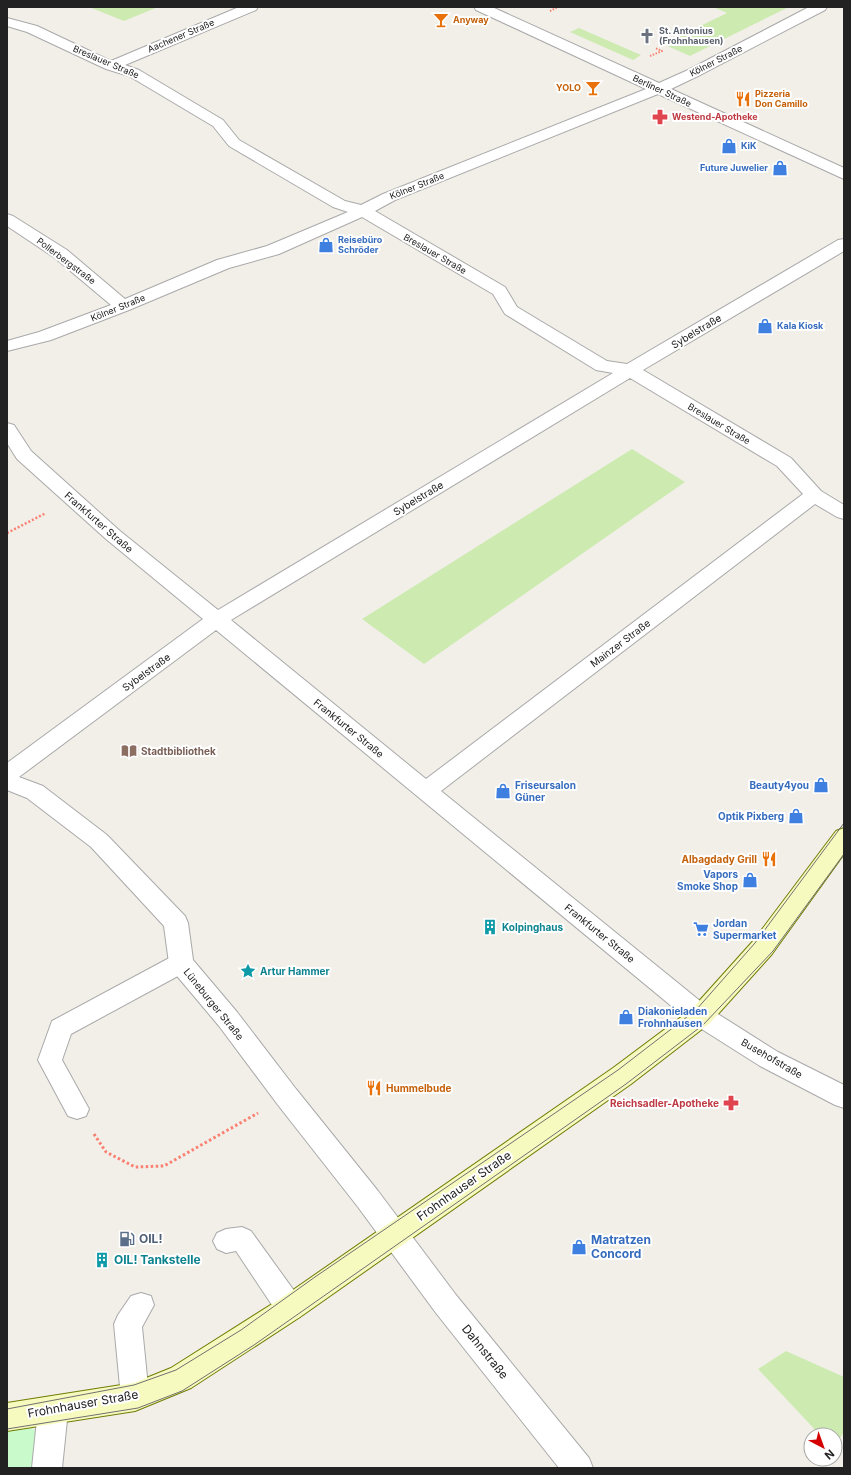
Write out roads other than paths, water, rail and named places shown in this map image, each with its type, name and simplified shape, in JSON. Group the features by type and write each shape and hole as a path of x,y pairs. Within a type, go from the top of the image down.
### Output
{"main road":[{"name":"Frohnhauser Straße","path":"7,1417 136,1397 182,1378 290,1308 622,1076 701,1016 763,947 844,837"}],"street":[{"name":"Aachener Straße","path":"111,66 251,7"},
{"name":"Berliner Straße","path":"481,7 844,174"},
{"name":"Kölner Straße","path":"7,346 45,336 123,306 223,264 273,250 363,211 389,197 658,89 693,73 820,7"},
{"name":"Breslauer Straße","path":"7,22 32,29 111,66 134,73 218,123 234,143 339,204 363,211 499,291 511,310 602,366 630,370 784,462 814,495 844,513"},
{"name":"Pollerbergstraße","path":"7,219 61,254 123,306"},
{"name":"Sybelstraße","path":"7,774 216,620 630,370 844,244"},
{"name":"Frankfurter Straße","path":"7,429 24,455 113,535 701,1016"},
{"name":"Mainzer Straße","path":"426,791 814,495"},
{"name":"Lüneburger Straße","path":"7,781 35,792 99,841 176,923 181,963 228,1019 394,1234"},
{"name":"Busehofstraße","path":"701,1016 769,1059 844,1097"},
{"name":"Dahnstraße","path":"394,1234 446,1304 578,1468"},
{"path":"47,1468 53,1410"}],"lane":[{"path":"77,1109 50,1060 61,1028 181,963"},
{"path":"226,1241 242,1239 290,1308"},
{"path":"136,1397 128,1324 141,1305"}],"tram line":[{"path":"7,1409 134,1385 176,1370 241,1330 315,1277 618,1070 696,1010 755,943 844,823"},
{"path":"7,1429 138,1408 182,1391 254,1345 626,1084 703,1025 773,951 844,854"}],"place":[{"name":"Anyway","path":"441,20"},
{"name":"St. Antonius (Frohnhausen)","path":"647,36"},
{"name":"YOLO","path":"593,88"},
{"name":"Pizzeria Don Camillo","path":"743,99"},
{"name":"Westend-Apotheke","path":"660,117"},
{"name":"KiK","path":"729,146"},
{"name":"Future Juwelier","path":"780,168"},
{"name":"Reisebüro Schröder","path":"326,245"},
{"name":"Kala Kiosk","path":"765,326"},
{"name":"Stadtbibliothek","path":"129,751"},
{"name":"Beauty4you","path":"821,785"},
{"name":"Friseursalon Güner","path":"503,791"},
{"name":"Optik Pixberg","path":"796,816"},
{"name":"Albagdady Grill","path":"769,859"},
{"name":"Vapors Smoke Shop","path":"750,880"},
{"name":"Kolpinghaus","path":"490,927"},
{"name":"Jordan Supermarket","path":"701,929"},
{"name":"Artur Hammer","path":"248,971"},
{"name":"Diakonieladen Frohnhausen","path":"626,1017"},
{"name":"Hummelbude","path":"374,1088"},
{"name":"Reichsadler-Apotheke","path":"731,1103"},
{"name":"OIL!","path":"127,1239"},
{"name":"Matratzen Concord","path":"579,1247"},
{"name":"OIL! Tankstelle","path":"102,1260"}]}
